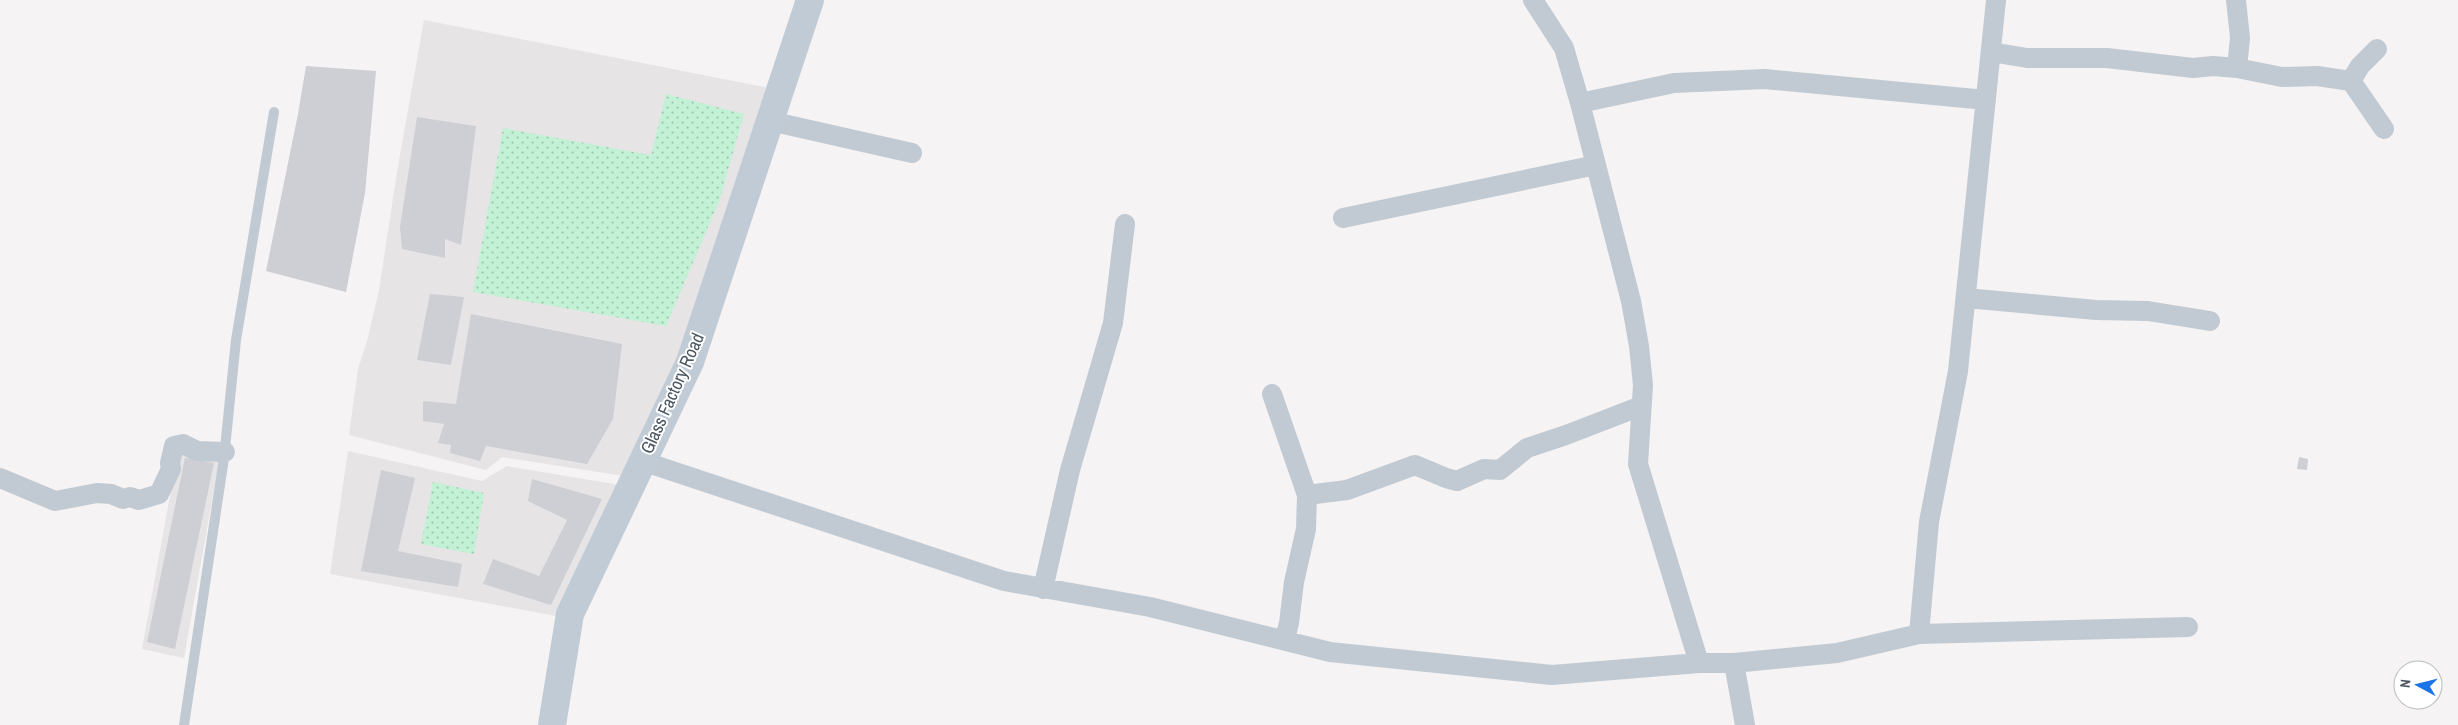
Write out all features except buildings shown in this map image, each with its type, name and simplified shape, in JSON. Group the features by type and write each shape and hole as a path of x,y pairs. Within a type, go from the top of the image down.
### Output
{"main road":[{"name":"Glass Factory Road","path":"552,725 570,614 690,362 810,0"}],"street":[{"path":"1532,0 1564,48 1631,301 1640,346 1642,385 1638,464 1699,663"},
{"path":"1919,634 1929,522 1958,371 1996,0"},
{"path":"2236,0 2240,38 2237,68"},
{"path":"2351,81 2360,66 2377,49"},
{"path":"1991,52 2028,58 2107,58 2193,68 2213,66 2237,68 2282,77 2317,76 2351,81 2384,129"},
{"path":"1580,103 1674,83 1766,80 1986,100"},
{"path":"770,121 912,153"},
{"path":"1343,218 1596,165"},
{"path":"1044,589 1070,470 1113,323 1125,224"},
{"path":"1966,298 2096,310 2148,311 2210,321"},
{"path":"1272,394 1307,495 1306,529 1294,582 1289,624 1285,639"},
{"path":"1307,495 1347,490 1415,465 1457,481 1484,469 1500,470 1527,448 1641,406"},
{"path":"0,478 55,501 97,493 111,494 123,499 130,497 139,500 159,494 171,469 170,463 174,446 183,444 198,451 224,452"},
{"path":"642,461 1004,582 1150,607 1285,639 1330,652 1552,675 1699,663 1734,663 1837,653 1919,634 2188,627"},
{"path":"1734,663 1744,725"}],"lane":[{"path":"184,725 224,452 236,340 274,112"}],"shaded area":[{"path":"424,20 769,88 692,334 624,476 502,457 486,470 349,435 358,369 368,338 379,290 397,172"},
{"path":"348,451 482,481 507,466 620,485 556,616 330,574"},
{"path":"178,452 220,456 184,658 142,649"}],"green space":[{"path":"666,94 744,114 720,199 666,326 473,292 503,128 651,155"},
{"path":"433,482 484,493 474,554 421,544"}]}
